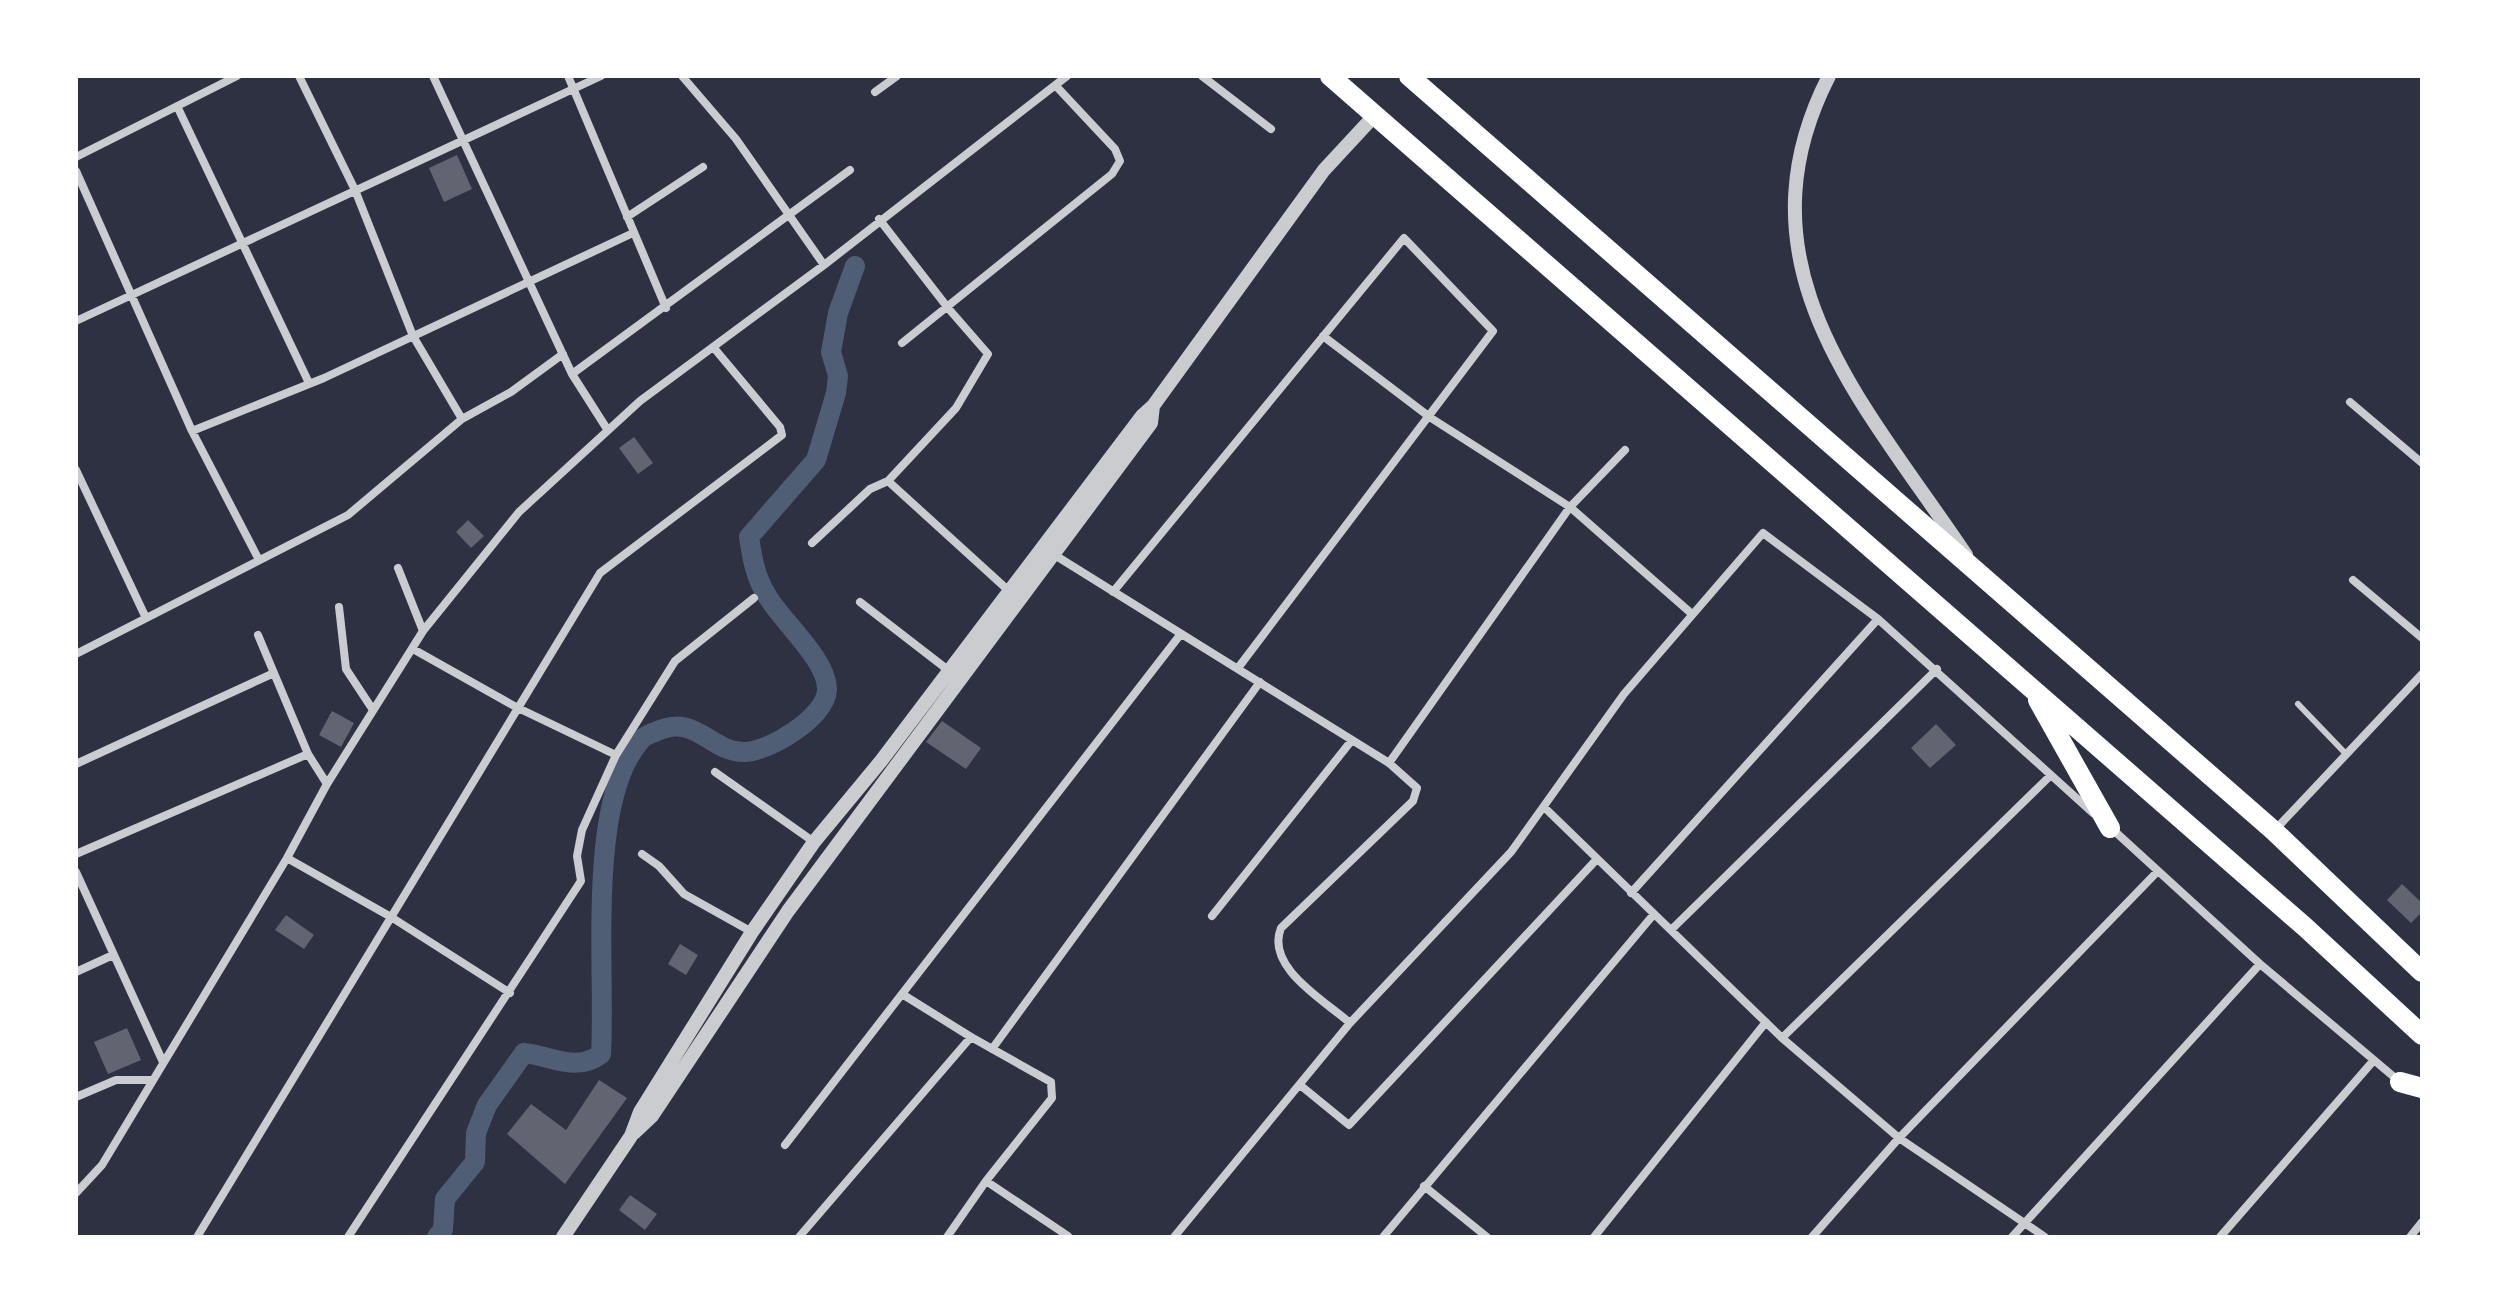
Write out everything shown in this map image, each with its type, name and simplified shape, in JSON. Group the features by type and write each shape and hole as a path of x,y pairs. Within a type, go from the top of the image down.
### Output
{"highway":[{"path":"1330,76 2305,927 2422,1035"},
{"path":"1409,76 1984,582 2274,831 2418,961"},
{"path":"2033,690 2110,828"},
{"path":"2400,1082 2422,1088"}],"street":[{"path":"76,157 237,76"},
{"path":"299,76 355,190 413,336 462,419"},
{"path":"433,76 572,374 607,429"},
{"path":"568,76 666,308"},
{"path":"76,321 601,76"},
{"path":"682,76 736,139 824,265"},
{"path":"875,92 897,76"},
{"path":"76,1193 102,1165 287,858 327,784 423,631 519,512 607,429 1067,76"},
{"path":"1202,76 1271,129"},
{"path":"1829,76 1804,137 1797,178 1795,219 1798,260 1808,300 1824,339 1844,374 1984,582"},
{"path":"902,343 1112,174 1120,161 1115,149 1056,86"},
{"path":"177,106 309,383"},
{"path":"563,1237 631,1136 652,1116 948,670 1142,416 1153,406 1324,170 1375,115"},
{"path":"627,217 703,167"},
{"path":"572,374 666,308 850,170"},
{"path":"76,171 192,431 259,560"},
{"path":"812,543 870,489 888,481 956,408 986,360 984,348 948,308 879,219"},
{"path":"192,431 309,383 633,233"},
{"path":"1113,592 1404,238 1493,331 1431,418 1238,668"},
{"path":"1323,336 1431,418 1570,507 1692,614"},
{"path":"197,1237 600,573 782,435 780,427 714,348"},
{"path":"76,654 348,515 462,419 511,392 563,354"},
{"path":"2350,402 2422,463"},
{"path":"631,1136 640,1112 752,932 814,842 887,765 1053,554 1151,423 1153,406"},
{"path":"1389,763 1570,507 1625,450"},
{"path":"76,470 146,618"},
{"path":"888,481 1009,591"},
{"path":"1174,1237 1350,1023 1511,852 1624,694 1763,533 1878,619 1937,669 2260,964 2422,1101"},
{"path":"1053,554 1389,763 1417,788 1413,801 1281,928 1276,940 1283,963 1350,1023"},
{"path":"398,568 423,631"},
{"path":"2353,580 2422,638"},
{"path":"348,1237 581,881 577,856 582,830 616,755 675,661 754,598"},
{"path":"860,602 948,670"},
{"path":"339,607 346,669 373,710"},
{"path":"1631,893 1878,619"},
{"path":"258,635 308,754 327,784"},
{"path":"785,1145 1180,635"},
{"path":"413,649 516,707 616,755"},
{"path":"1671,930 1937,669"},
{"path":"76,764 274,673"},
{"path":"2274,831 2422,674"},
{"path":"992,1049 1260,682"},
{"path":"1212,916 1352,740"},
{"path":"76,854 308,754"},
{"path":"715,772 814,842"},
{"path":"1782,1038 2051,775"},
{"path":"1544,807 1782,1038 1899,1138 2045,1237"},
{"path":"642,854 659,866 684,894 752,932"},
{"path":"287,858 391,917 510,993"},
{"path":"1300,1085 1349,1125 1597,859"},
{"path":"76,872 163,1062"},
{"path":"1812,1237 1899,1138 2157,872"},
{"path":"1383,1237 1654,914"},
{"path":"76,972 113,955"},
{"path":"2012,1237 2260,964"},
{"path":"902,994 1051,1082 1054,1090 1052,1098 986,1181 947,1237"},
{"path":"1594,1237 1766,1022"},
{"path":"799,1237 971,1037"},
{"path":"2220,1237 2374,1060"},
{"path":"76,1097 116,1080 151,1080"},
{"path":"986,1181 1068,1236"},
{"path":"1424,1186 1487,1237"},
{"path":"2410,1237 2422,1222"}],"lane":[{"path":"2298,704 2346,754"}],"building":[{"path":"457,155 472,189 444,202 429,168"},
{"path":"634,437 653,463 638,474 619,448"},
{"path":"468,520 484,536 471,548 456,532"},
{"path":"332,711 354,723 341,747 319,735"},
{"path":"942,721 981,748 966,769 926,742"},
{"path":"1936,724 1956,745 1930,768 1911,748"},
{"path":"2402,884 2422,903 2422,912 2411,923 2387,900"},
{"path":"286,915 314,935 304,949 275,930"},
{"path":"680,944 698,955 686,975 668,964"},
{"path":"127,1028 141,1060 108,1074 94,1042"},
{"path":"599,1080 627,1098 565,1184 507,1134 531,1104 566,1130"},
{"path":"630,1195 657,1214 645,1230 619,1210"}],"waterway":[{"path":"437,1237 443,1229 445,1199 475,1162 476,1133 487,1105 524,1053 573,1063 592,1060 601,1054 605,846 612,804 623,769 640,741 669,727 681,727 732,750 755,750 794,731 817,711 824,700 827,690 820,666 762,587 754,566 749,537 816,460 836,393 838,376 831,352 838,313 855,266"}]}
